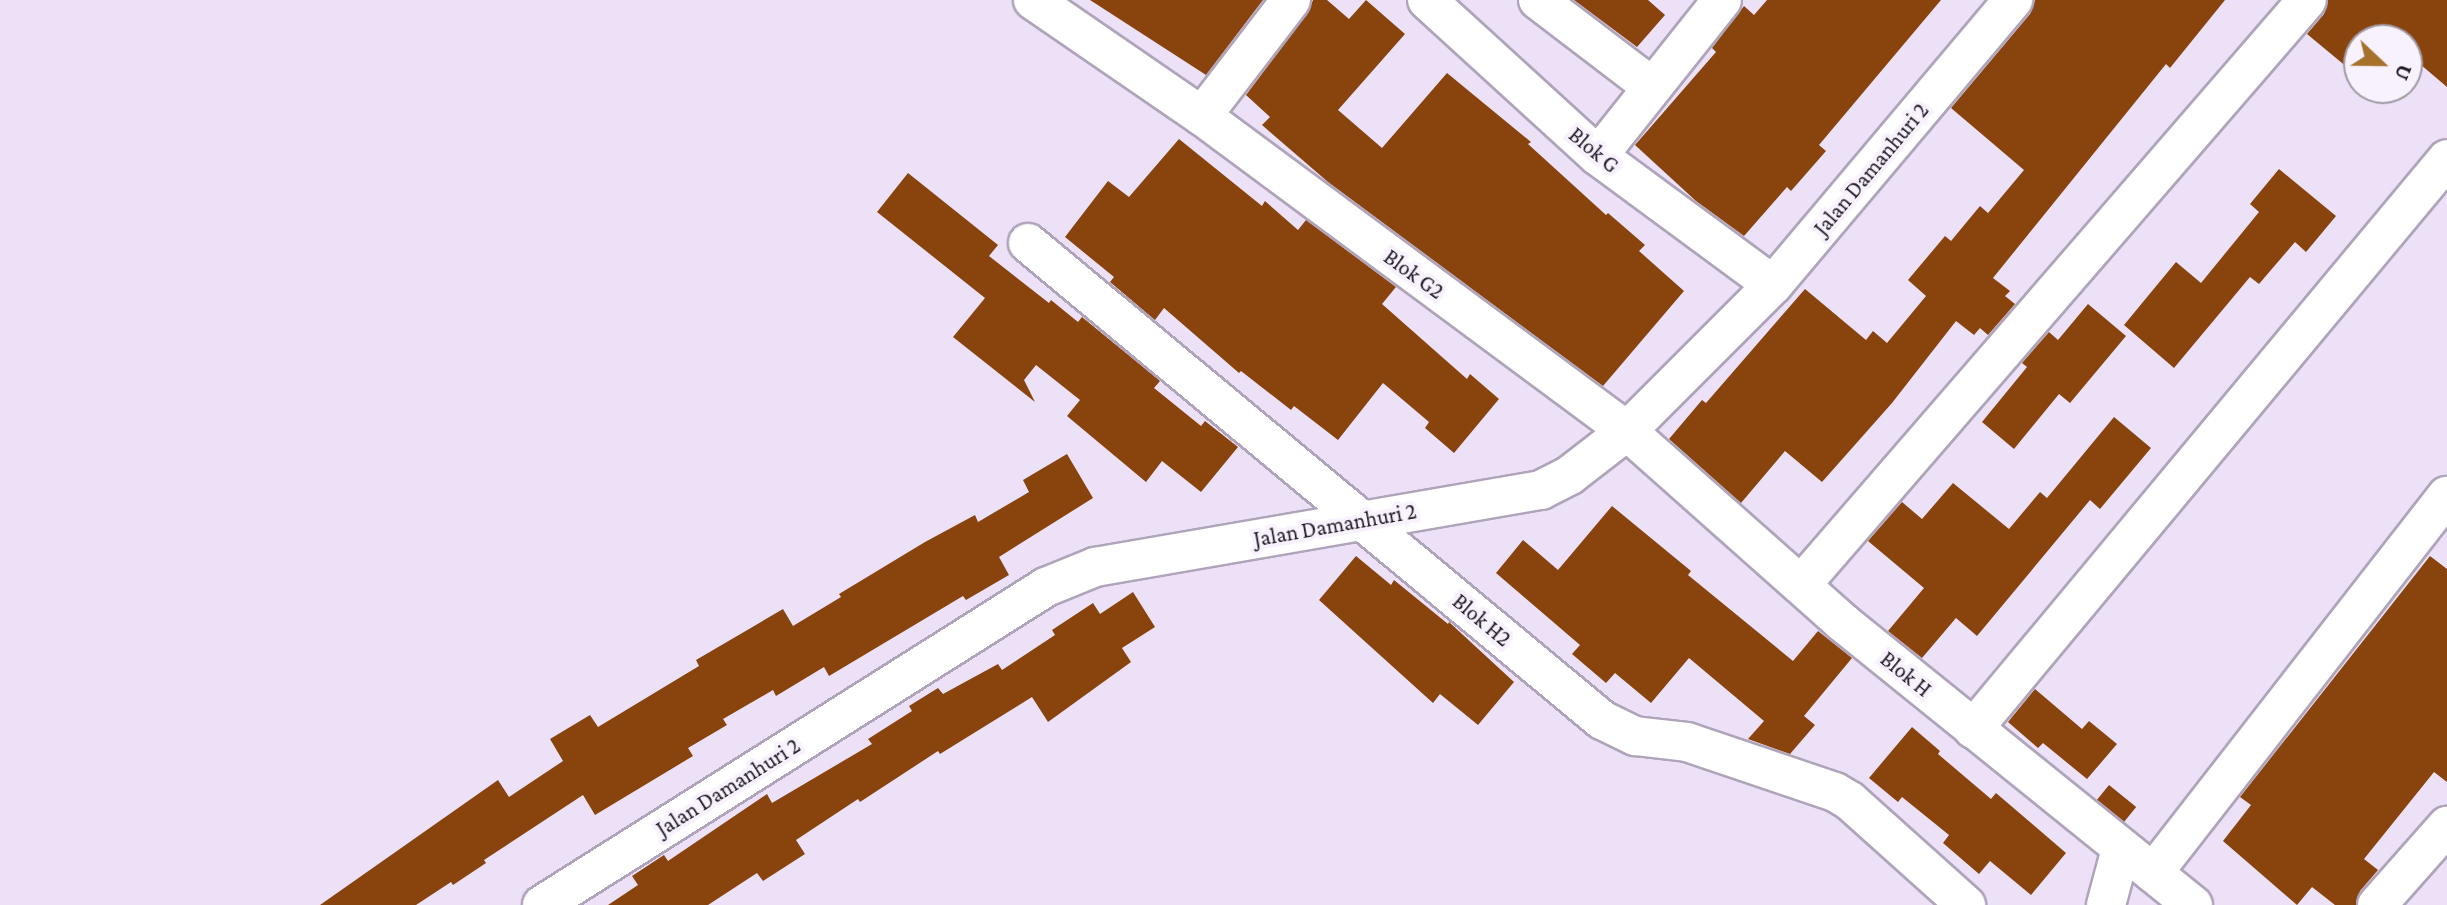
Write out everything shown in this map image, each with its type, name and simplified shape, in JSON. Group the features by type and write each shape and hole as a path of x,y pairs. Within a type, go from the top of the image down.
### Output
{"street":[{"name":"Blok G2","path":"1033,0 1202,116 1627,431"},
{"path":"1202,116 1291,0"},
{"name":"Blok G","path":"1427,0 1598,156 1773,285"},
{"path":"1538,0 1651,86"},
{"path":"1598,156 1722,0"},
{"name":"Jalan Damanhuri 2","path":"542,905 1046,587 1095,567 1541,490 1570,475 1627,431 1773,285 2013,0"},
{"path":"1801,585 2307,0"},
{"path":"1973,729 2447,159"},
{"name":"Blok H2","path":"1028,243 1602,720 1635,736 1687,742 1835,792 1850,801 1966,905"},
{"name":"Blok H","path":"1627,431 1801,585 1973,729 2193,905"},
{"path":"2153,873 2447,496"},
{"path":"2377,905 2447,826"},
{"path":"2106,905 2121,849"}],"building":[{"path":"1090,0 1263,0 1206,75"},
{"path":"1313,0 1327,0 1349,19 1366,0 1405,34 1338,110 1382,148 1447,73 1531,142 1528,144 1606,215 1608,213 1645,245 1639,251 1684,291 1603,386 1328,182 1262,125 1270,117 1246,95 1308,13"},
{"path":"1574,0 1648,0 1665,15 1637,47"},
{"path":"1767,0 1941,0 1819,145 1826,151 1791,191 1787,187 1744,236 1696,201 1635,145 1716,52 1712,48 1744,6 1754,15"},
{"path":"2035,0 2225,0 2170,68 2166,64 1993,278 2010,291 2005,296 2015,304 1988,335 1980,328 1974,335 1956,321 1892,403 1822,482 1785,451 1741,503 1669,439 1702,400 1706,403 1805,289 1866,340 1873,331 1887,343 1926,296 1908,280 1945,236 1951,241 1980,206 1988,213 2024,170 1951,108 2030,14"},
{"path":"2328,0 2447,0 2447,87 2423,67 2423,24 2343,24 2343,64 2307,34 2324,14"},
{"path":"1179,139 1262,206 1265,201 1298,230 1306,220 1396,287 1382,304 1467,379 1470,374 1499,399 1454,453 1425,428 1429,422 1383,383 1338,440 1294,406 1291,410 1241,371 1239,373 1164,308 1155,320 1110,282 1114,277 1065,237 1108,181 1129,197"},
{"path":"2279,169 2336,216 2306,252 2295,242 2259,284 2250,277 2174,368 2124,325 2176,262 2201,283 2259,212 2250,204"},
{"path":"908,173 998,245 989,256 1049,303 1051,300 1078,322 1082,317 1160,381 1154,388 1201,426 1205,421 1238,447 1201,492 1162,461 1146,482 1067,416 1080,400 1036,365 1024,380 1035,402 953,337 985,298 877,212"},
{"path":"2088,304 2126,336 2070,403 2059,394 2014,449 1982,422 2027,367 2022,363 2049,332 2058,340"},
{"path":"2114,417 2151,448 2100,509 2090,500 1977,636 1956,618 1922,658 1888,631 1924,588 1868,541 1902,502 1922,519 1953,483 2009,529 2040,492 2047,498"},
{"path":"1067,454 1093,498 999,557 1009,575 966,600 963,596 829,676 824,667 776,696 773,690 723,719 727,725 688,748 693,756 595,815 583,795 484,860 486,863 453,885 451,882 416,905 320,905 498,780 509,797 563,761 550,739 590,715 598,727 699,666 696,660 783,609 793,626 925,542 975,515 978,522 1029,492 1023,480"},
{"path":"1612,506 1691,571 1688,575 1793,661 1818,631 1852,658 1804,716 1815,725 1790,754 1748,739 1764,721 1689,658 1651,703 1615,673 1606,683 1572,654 1580,645 1496,573 1523,540 1558,570"},
{"path":"1356,556 1391,585 1394,580 1449,622 1514,682 1478,725 1440,694 1433,703 1319,600"},
{"path":"2430,556 2447,569 2447,782 2434,772 2364,859 2378,870 2360,891 2356,905 2335,905 2312,887 2297,905 2223,841 2251,805 2240,797"},
{"path":"1133,592 1155,627 1122,648 1131,662 1048,722 1032,697 940,754 938,751 860,802 858,799 796,840 805,854 763,881 757,873 708,905 608,905 638,885 632,876 664,855 668,861 767,794 772,803 872,744 868,739 912,711 909,706 938,688 943,694 998,664 1002,670 1055,635 1052,630 1093,603 1100,614"},
{"path":"2035,689 2082,729 2089,721 2117,744 2087,779 2043,743 2038,748 2008,722"},
{"path":"1912,727 1940,751 1938,754 1991,799 1996,793 2066,853 2031,895 1990,861 1979,874 1943,843 1949,835 1902,797 1898,802 1869,778"},
{"path":"2109,785 2136,807 2124,822 2097,800"}]}
